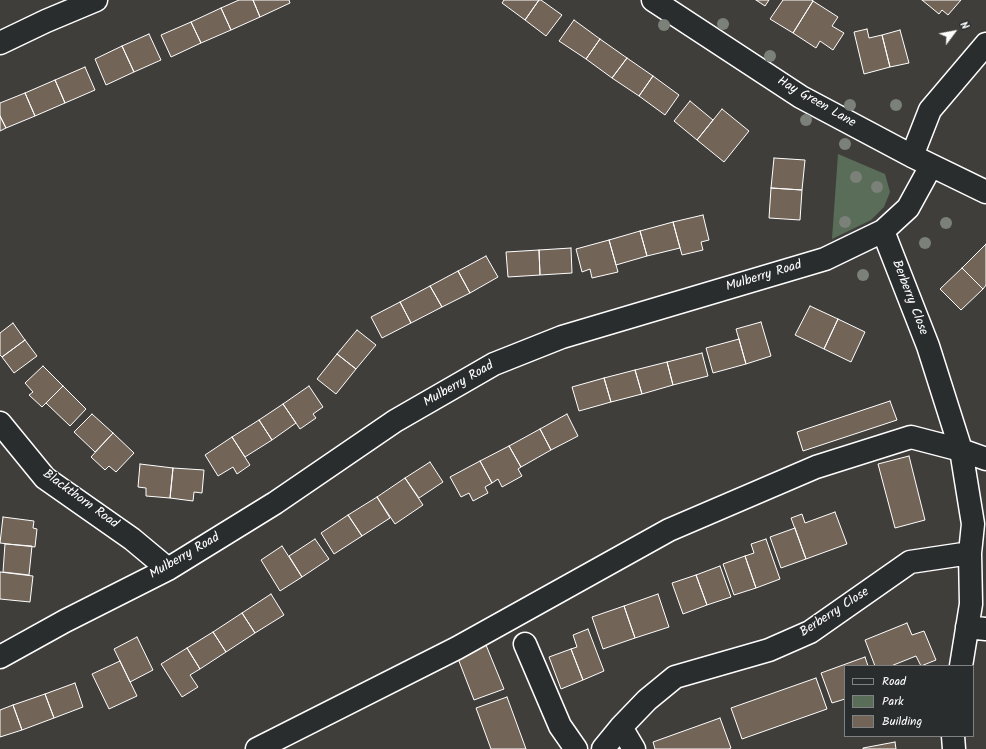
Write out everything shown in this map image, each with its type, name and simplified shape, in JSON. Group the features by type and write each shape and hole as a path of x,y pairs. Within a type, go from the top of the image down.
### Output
{"street":[{"path":"0,43 96,0"},
{"name":"Hay Green Lane","path":"654,0 801,97 931,166 986,192"},
{"path":"912,156 930,110 986,44"},
{"name":"Mulberry Road","path":"0,657 65,621 168,569 275,503 395,421 494,364 562,337 825,259 883,231 908,208 931,166"},
{"name":"Berberry Close","path":"883,231 928,346 961,450 973,524 970,553 970,604 977,628 961,665"},
{"name":"Blackthorn Road","path":"0,423 45,478 132,539 168,569"},
{"path":"256,749 458,648 669,530 809,470 911,437 961,450 986,459"},
{"name":"Berberry Close","path":"603,749 621,727 647,700 675,677 769,650 810,632 910,562 970,553"},
{"path":"524,644 560,726 576,749"},
{"path":"621,727 634,749"},
{"path":"953,737 954,749"}],"green space":[{"path":"838,154 885,174 890,192 884,207 871,220 832,239"}],"building":[{"path":"239,0 253,0 260,17 231,30 221,8"},
{"path":"253,0 289,0 290,3 260,17"},
{"path":"504,0 539,0 525,20 502,3"},
{"path":"539,0 562,15 546,36 525,20"},
{"path":"756,0 769,0 765,6"},
{"path":"783,0 813,1 793,33 770,19"},
{"path":"922,0 961,0 948,15 942,10 939,14"},
{"path":"813,1 838,17 832,26 844,33 833,50 820,41 816,48 793,33"},
{"path":"221,8 231,30 201,43 191,22"},
{"path":"574,20 600,39 586,59 559,41"},
{"path":"191,22 201,43 171,57 161,35"},
{"path":"867,29 869,38 882,35 890,67 864,74 854,32"},
{"path":"900,30 909,63 890,67 882,35"},
{"path":"149,34 161,60 134,72 122,46"},
{"path":"600,39 627,58 612,78 586,59"},
{"path":"122,46 134,72 106,85 95,59"},
{"path":"627,58 653,76 639,96 612,78"},
{"path":"85,67 95,90 65,103 55,80"},
{"path":"653,76 679,95 665,115 639,96"},
{"path":"55,80 65,103 35,116 25,93"},
{"path":"25,93 35,116 6,128 0,116 0,103"},
{"path":"690,101 713,120 697,140 674,121"},
{"path":"722,109 749,131 724,162 697,140"},
{"path":"0,116 6,128 0,131"},
{"path":"774,158 805,160 802,190 771,188"},
{"path":"771,188 802,190 800,220 769,218"},
{"path":"703,215 709,240 701,242 703,250 682,255 673,222"},
{"path":"673,222 680,248 647,256 640,231"},
{"path":"640,231 647,256 616,265 609,240"},
{"path":"609,240 618,272 592,278 590,269 582,272 576,249"},
{"path":"986,244 986,285 983,289 962,268"},
{"path":"571,248 572,273 540,275 539,250"},
{"path":"539,250 540,275 508,277 506,252"},
{"path":"486,256 498,277 470,293 458,271"},
{"path":"962,268 983,289 961,310 940,289"},
{"path":"458,271 470,293 442,307 430,286"},
{"path":"430,286 442,307 411,323 400,302"},
{"path":"400,302 411,323 382,338 371,317"},
{"path":"810,306 838,319 824,349 795,335"},
{"path":"838,319 865,332 851,362 824,349"},
{"path":"761,322 771,356 746,364 736,329"},
{"path":"13,323 25,340 2,357 0,355 0,333"},
{"path":"357,330 376,345 356,369 337,354"},
{"path":"739,339 746,364 713,373 706,348"},
{"path":"25,340 37,356 14,373 2,357"},
{"path":"702,353 708,376 673,385 667,362"},
{"path":"337,354 356,369 336,394 317,379"},
{"path":"667,362 673,385 642,394 635,370"},
{"path":"43,366 63,386 42,407 29,395 33,392 25,383"},
{"path":"635,370 642,394 611,402 604,378"},
{"path":"604,378 611,402 579,411 572,387"},
{"path":"63,386 86,409 70,426 46,403"},
{"path":"309,386 323,407 313,414 316,418 300,429 283,404"},
{"path":"890,401 897,420 803,451 797,432"},
{"path":"283,404 296,423 272,440 259,420"},
{"path":"92,414 113,433 95,452 74,432"},
{"path":"567,414 578,436 551,450 540,429"},
{"path":"259,420 272,440 245,457 232,437"},
{"path":"540,429 551,450 521,467 509,446"},
{"path":"113,433 134,453 116,472 109,466 105,470 91,457"},
{"path":"232,437 250,465 237,474 233,467 218,476 205,455"},
{"path":"509,446 521,467 518,469 522,476 502,487 498,479 492,483 480,461"},
{"path":"909,456 925,520 895,528 878,464"},
{"path":"480,461 492,483 485,487 488,493 473,501 469,493 461,497 450,477"},
{"path":"430,462 443,482 419,498 405,478"},
{"path":"140,464 173,468 170,498 146,496 146,488 138,487"},
{"path":"173,468 204,470 202,493 194,492 193,501 170,498"},
{"path":"405,478 423,505 395,524 377,497"},
{"path":"377,497 390,518 362,536 348,515"},
{"path":"835,512 847,544 806,559 791,518 802,514 805,523"},
{"path":"348,515 362,536 334,554 321,533"},
{"path":"3,517 34,521 33,528 37,529 35,547 0,543"},
{"path":"795,528 806,559 781,568 770,537"},
{"path":"315,539 329,559 302,577 289,556"},
{"path":"766,539 780,579 756,588 745,556 754,553 751,544"},
{"path":"5,544 32,546 29,575 3,572"},
{"path":"282,546 302,577 280,591 261,560"},
{"path":"745,556 756,588 734,595 723,564"},
{"path":"720,566 731,597 707,605 696,575"},
{"path":"0,572 33,576 30,602 0,599"},
{"path":"696,575 707,605 683,614 672,583"},
{"path":"271,594 284,615 255,633 242,613"},
{"path":"658,594 669,627 635,638 624,606"},
{"path":"624,606 635,638 603,649 592,617"},
{"path":"242,613 255,633 226,652 213,632"},
{"path":"907,623 912,635 924,631 936,660 920,665 916,656 894,665 875,665 865,640"},
{"path":"588,629 604,671 583,680 571,649 577,647 573,635"},
{"path":"213,632 226,652 200,669 187,648"},
{"path":"137,637 153,670 130,682 114,649"},
{"path":"486,645 504,689 474,700 457,656"},
{"path":"187,648 200,669 190,675 198,687 182,697 161,664"},
{"path":"571,649 583,680 561,689 549,657"},
{"path":"865,657 868,665 844,665 844,699 832,703 821,673"},
{"path":"120,661 137,696 109,709 92,674"},
{"path":"816,678 827,709 742,739 731,708"},
{"path":"75,683 83,707 54,718 45,694"},
{"path":"45,694 54,718 22,730 13,705"},
{"path":"507,697 526,749 491,749 476,708"},
{"path":"13,705 22,730 0,737 0,710"},
{"path":"720,718 731,748 729,749 655,749 653,742"},
{"path":"895,742 896,749 863,749 863,748"}]}
